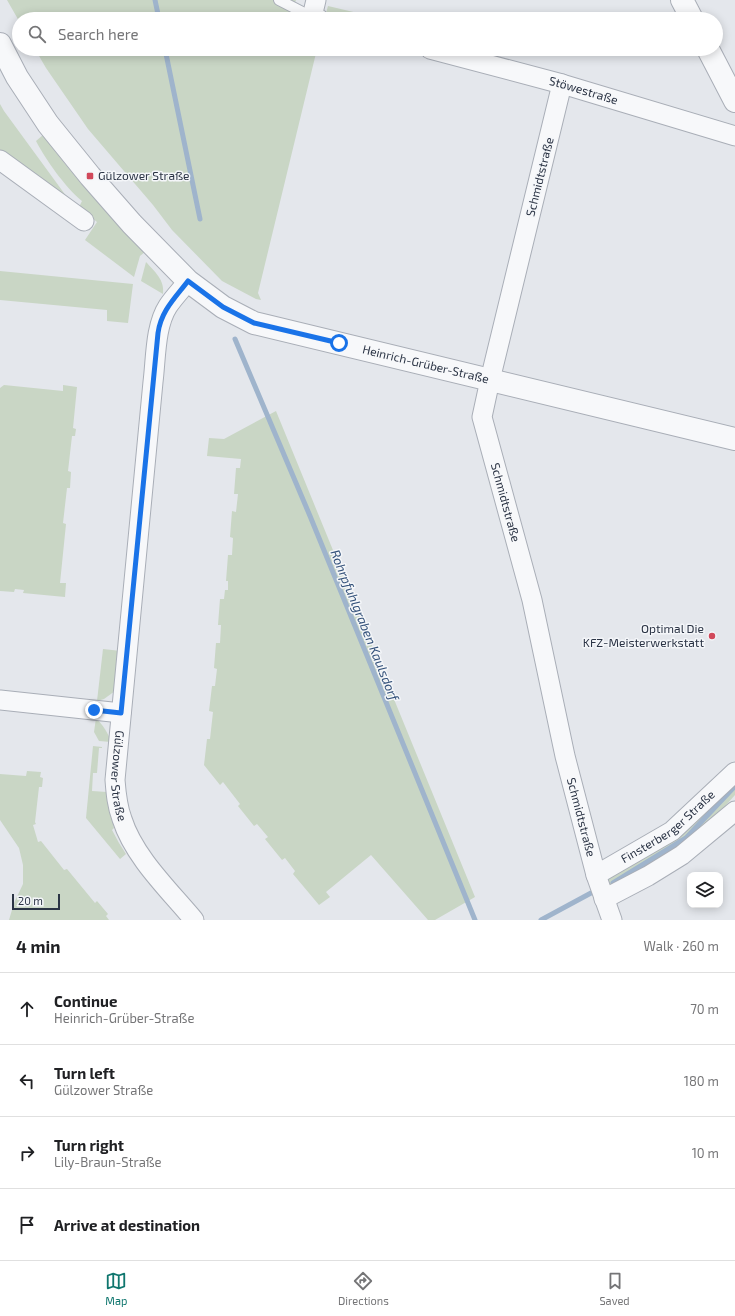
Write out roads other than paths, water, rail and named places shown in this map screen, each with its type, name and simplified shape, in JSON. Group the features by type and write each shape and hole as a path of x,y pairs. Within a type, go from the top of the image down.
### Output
{"street":[{"path":"682,0 688,12"},
{"name":"Heinrich-Grüber-Straße","path":"0,44 22,84 48,124 86,171 132,224 188,281 223,307 254,323 735,439"},
{"name":"Stöwestraße","path":"456,56 562,84 735,136"},
{"path":"712,56 735,101"},
{"name":"Schmidtstraße","path":"562,84 482,418 532,600 565,756 596,875 612,920"},
{"path":"0,160 84,221"},
{"name":"Gülzower Straße","path":"188,281 168,305 159,326 115,780 121,819 138,853 194,920"},
{"path":"0,700 121,713"},
{"name":"Finsterberger Straße","path":"596,875 672,831 735,772"},
{"path":"604,899 648,876 682,855 735,811"}],"lane":[{"path":"279,0 316,12"}],"waterway":[{"name":"Rohrpfuhlgraben Kaulsdorf","path":"155,0 158,12"},
{"name":"Rohrpfuhlgraben Kaulsdorf","path":"166,56 200,219"},
{"name":"Rohrpfuhlgraben Kaulsdorf","path":"235,339 310,516 475,920"},
{"path":"613,883 686,838 735,786"},
{"path":"541,920 591,893"}],"place":[{"name":"Gülzower Straße","path":"90,176"},
{"name":"Optimal Die KFZ-Meisterwerkstatt","path":"712,636"}]}
